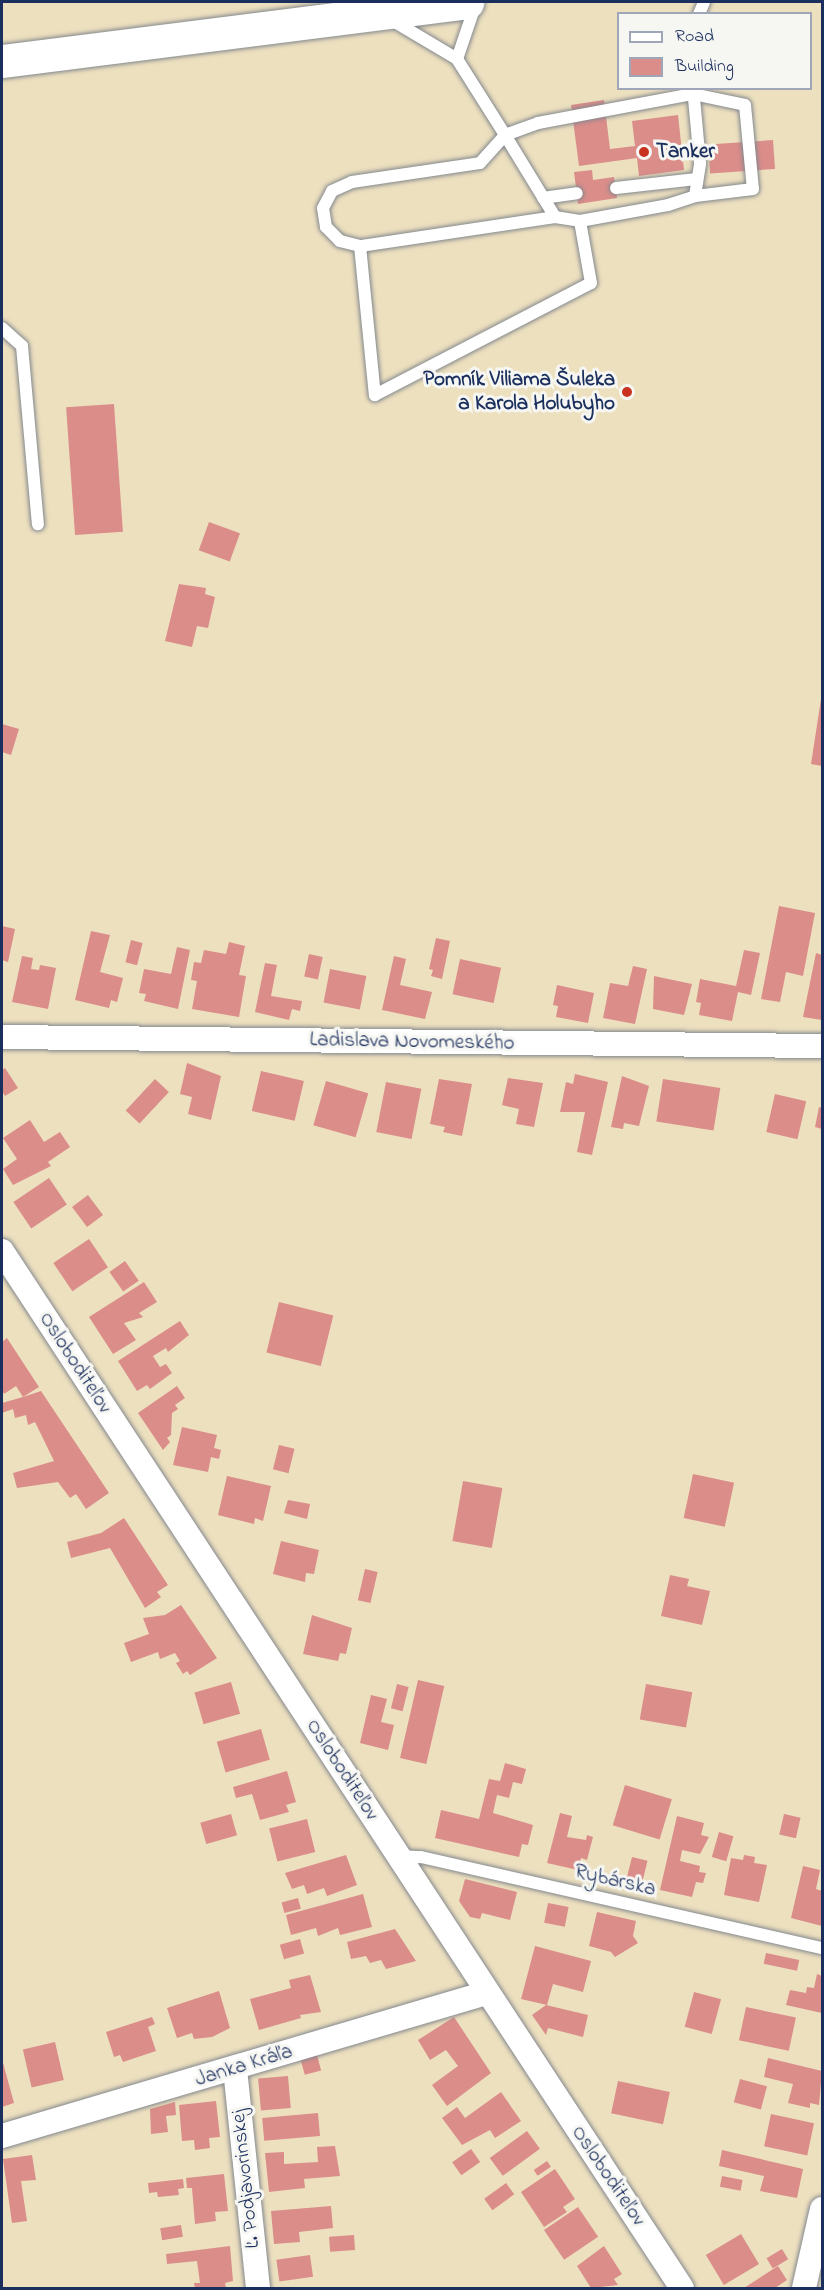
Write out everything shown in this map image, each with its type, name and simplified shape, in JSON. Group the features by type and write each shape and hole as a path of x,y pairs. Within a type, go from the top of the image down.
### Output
{"main road":[{"path":"2,61 467,2"}],"street":[{"name":"Ladislava Novomeského","path":"2,1037 822,1047"},
{"name":"Osloboditeľov","path":"2,1251 682,2289"},
{"name":"Janka Kráľa","path":"2,2136 486,1992"},
{"name":"Ľ. Podjavorinskej","path":"235,2068 258,2289"},
{"path":"804,2289 822,2209"}],"lane":[{"path":"456,59 476,2"},
{"path":"379,12 456,59 555,217"},
{"path":"693,91 700,163 695,196"},
{"path":"693,91 745,105 753,189 695,196 618,217 580,221 555,217 360,246 340,241 326,228 323,208 332,191 352,182 480,163 505,135 538,123 693,91"},
{"path":"616,188 696,178"},
{"path":"543,198 577,193"},
{"path":"360,246 375,395 591,283 580,221"},
{"path":"2,328 22,346 38,524"},
{"name":"Rybárska","path":"398,1856 421,1857 822,1948"}],"building":[{"path":"604,100 610,149 635,146 632,121 678,115 684,170 639,176 637,158 579,166 571,105"},
{"path":"773,140 775,169 710,173 708,145"},
{"path":"592,170 593,180 614,177 617,198 578,204 574,172"},
{"path":"114,404 123,532 75,535 66,407"},
{"path":"209,522 240,533 230,561 199,550"},
{"path":"179,584 206,588 205,594 215,597 208,628 197,626 192,647 165,641"},
{"path":"822,699 822,766 811,764"},
{"path":"2,724 19,729 11,755 2,752"},
{"path":"779,906 815,913 803,976 786,972 780,1002 761,999"},
{"path":"2,926 15,929 8,962 2,960"},
{"path":"91,931 110,935 100,972 123,978 117,1002 111,1000 109,1008 75,1000"},
{"path":"436,938 450,941 442,979 431,976 433,970 429,969"},
{"path":"131,940 143,943 137,965 125,962"},
{"path":"229,942 245,946 239,975 246,976 239,1017 192,1009 197,981 191,980 194,962 201,963 204,950 226,954"},
{"path":"177,947 190,950 178,1009 144,1001 146,994 139,993 144,969 171,974"},
{"path":"744,950 760,953 751,995 738,992 732,1021 699,1015 701,1003 696,1002 700,979 736,986"},
{"path":"816,953 822,955 822,1020 803,1017"},
{"path":"309,954 323,957 318,979 304,976"},
{"path":"22,956 33,958 31,969 39,970 40,965 56,968 48,1009 12,1002"},
{"path":"394,956 406,959 400,985 432,992 425,1019 382,1010"},
{"path":"460,959 501,968 494,1003 453,994"},
{"path":"265,963 277,965 271,996 302,1001 300,1011 292,1009 289,1020 255,1012"},
{"path":"633,966 647,969 635,1024 603,1018 610,983 628,986"},
{"path":"330,969 366,976 360,1009 324,1002"},
{"path":"654,976 692,984 684,1015 653,1009"},
{"path":"557,985 594,993 588,1023 556,1017 558,1006 553,1005"},
{"path":"187,1063 221,1076 211,1120 188,1114 192,1097 180,1094"},
{"path":"5,1068 18,1088 5,1096 2,1091 2,1070"},
{"path":"261,1071 304,1081 295,1121 252,1111"},
{"path":"575,1074 608,1082 592,1155 577,1152 585,1112 560,1112 566,1082 573,1084"},
{"path":"622,1076 649,1086 639,1126 624,1123 623,1129 611,1127"},
{"path":"508,1078 543,1083 534,1127 516,1124 519,1109 502,1105"},
{"path":"155,1079 169,1092 140,1123 126,1110"},
{"path":"439,1079 472,1084 462,1136 443,1132 445,1127 430,1124"},
{"path":"663,1079 720,1088 714,1131 656,1121"},
{"path":"326,1081 368,1093 356,1137 313,1125"},
{"path":"386,1082 421,1089 412,1139 376,1132"},
{"path":"775,1094 806,1101 797,1139 766,1132"},
{"path":"819,1107 822,1108 822,1129 815,1127"},
{"path":"30,1120 44,1142 60,1132 70,1147 48,1162 51,1166 13,1185 3,1169 17,1159 3,1138"},
{"path":"49,1178 67,1205 31,1229 13,1202"},
{"path":"88,1195 103,1215 87,1227 72,1207"},
{"path":"89,1239 108,1267 72,1291 53,1263"},
{"path":"125,1261 139,1281 123,1292 109,1272"},
{"path":"144,1282 157,1302 139,1313 143,1317 124,1323 136,1340 113,1354 89,1317"},
{"path":"279,1302 333,1316 321,1366 266,1352"},
{"path":"180,1321 189,1335 168,1352 166,1348 153,1356 160,1367 166,1364 172,1373 150,1389 147,1385 137,1391 118,1361"},
{"path":"7,1338 39,1387 23,1397 16,1386 4,1394 2,1389 2,1342"},
{"path":"177,1386 185,1398 175,1405 178,1409 172,1413 171,1435 167,1438 170,1442 163,1450 138,1413"},
{"path":"41,1391 109,1493 86,1509 76,1494 70,1498 58,1482 17,1488 13,1473 54,1461 35,1422 28,1425 26,1415 15,1418 13,1409 2,1413 2,1403"},
{"path":"182,1427 217,1435 214,1448 221,1450 219,1459 211,1457 208,1472 173,1465"},
{"path":"279,1445 295,1449 288,1473 273,1469"},
{"path":"693,1474 734,1483 725,1527 684,1518"},
{"path":"227,1476 271,1486 263,1521 255,1518 254,1524 218,1515"},
{"path":"463,1481 502,1488 492,1548 452,1541"},
{"path":"288,1500 310,1504 307,1519 284,1513"},
{"path":"124,1518 168,1585 157,1592 161,1597 145,1608 110,1548 71,1558 67,1542 101,1533"},
{"path":"281,1541 319,1550 314,1574 306,1573 305,1582 273,1574"},
{"path":"365,1569 378,1572 370,1603 358,1600"},
{"path":"670,1575 689,1579 687,1586 710,1591 702,1625 661,1616"},
{"path":"181,1605 217,1658 190,1675 187,1671 183,1674 176,1663 180,1661 175,1653 160,1659 158,1652 131,1662 124,1643 149,1634 143,1618 165,1615"},
{"path":"312,1615 352,1628 346,1654 340,1653 338,1661 303,1654"},
{"path":"418,1680 444,1686 426,1764 400,1758"},
{"path":"231,1682 240,1714 204,1724 194,1692"},
{"path":"397,1684 409,1687 403,1711 391,1708"},
{"path":"646,1684 692,1692 686,1728 640,1719"},
{"path":"371,1695 387,1699 381,1722 394,1725 388,1750 360,1743"},
{"path":"261,1729 270,1760 226,1772 217,1742"},
{"path":"505,1763 526,1769 522,1784 513,1782 509,1798 497,1795 493,1813 533,1825 528,1845 522,1844 519,1857 435,1838 441,1810 479,1819 489,1779 500,1781"},
{"path":"287,1771 296,1802 286,1805 289,1812 260,1820 252,1794 236,1798 233,1787"},
{"path":"625,1785 672,1799 660,1839 613,1825"},
{"path":"560,1813 572,1816 567,1837 586,1840 587,1835 593,1837 587,1860 581,1858 578,1870 547,1863"},
{"path":"231,1814 237,1835 206,1844 200,1823"},
{"path":"784,1814 801,1818 796,1838 779,1834"},
{"path":"677,1816 704,1823 701,1835 709,1837 700,1854 682,1850 680,1861 700,1866 699,1872 706,1873 703,1883 696,1882 692,1897 660,1890"},
{"path":"307,1819 315,1852 277,1861 269,1828"},
{"path":"719,1832 733,1836 726,1861 712,1857"},
{"path":"346,1855 357,1885 327,1896 324,1888 307,1894 304,1885 292,1889 285,1873"},
{"path":"744,1855 755,1857 754,1863 767,1865 759,1902 724,1895 731,1858 743,1860"},
{"path":"632,1857 648,1861 640,1892 624,1888"},
{"path":"803,1866 820,1870 816,1889 822,1891 822,1926 791,1918"},
{"path":"465,1879 517,1892 510,1920 482,1913 480,1919 470,1917 459,1901"},
{"path":"363,1894 372,1927 340,1935 338,1928 318,1936 316,1928 291,1935 286,1915"},
{"path":"298,1898 301,1909 284,1913 282,1902"},
{"path":"548,1903 569,1907 565,1927 544,1923"},
{"path":"597,1912 636,1921 633,1936 638,1943 615,1957 611,1952 589,1946"},
{"path":"395,1929 416,1961 386,1969 381,1960 370,1963 366,1956 351,1959 347,1942"},
{"path":"300,1939 304,1953 284,1959 280,1945"},
{"path":"535,1946 591,1961 583,1992 553,1984 547,2005 521,1999"},
{"path":"766,1953 799,1960 797,1971 764,1964"},
{"path":"817,1974 822,1976 822,2013 786,2005 790,1990 806,1993 807,1987 814,1988"},
{"path":"310,1975 321,2012 300,2015 301,2018 259,2030 250,1999 291,1988 289,1980"},
{"path":"219,1991 230,2028 212,2037 194,2039 192,2033 177,2038 167,2008"},
{"path":"694,1992 721,1999 712,2034 685,2027"},
{"path":"546,2005 588,2015 583,2037 548,2028 546,2035 532,2015"},
{"path":"746,2007 796,2018 789,2051 739,2040"},
{"path":"152,2017 155,2024 148,2027 156,2051 123,2062 120,2055 114,2057 106,2032"},
{"path":"454,2017 491,2073 447,2106 432,2085 458,2066 446,2050 430,2060 418,2040"},
{"path":"55,2042 64,2080 32,2087 23,2049"},
{"path":"317,2055 321,2070 305,2075 301,2059"},
{"path":"768,2058 822,2071 819,2105 810,2103 810,2108 788,2103 793,2084 764,2077"},
{"path":"2,2059 14,2103 2,2107"},
{"path":"288,2076 291,2108 261,2110 258,2079"},
{"path":"740,2079 767,2086 761,2109 734,2102"},
{"path":"618,2081 670,2092 663,2124 611,2113"},
{"path":"501,2092 521,2121 495,2138 490,2130 462,2145 442,2118 457,2107 465,2118"},
{"path":"216,2101 220,2137 209,2138 210,2148 195,2150 194,2140 182,2141 179,2105"},
{"path":"175,2102 176,2115 166,2116 168,2132 151,2134 150,2109"},
{"path":"318,2113 320,2136 264,2141 262,2118"},
{"path":"771,2114 814,2123 807,2155 764,2146"},
{"path":"527,2131 540,2149 503,2176 490,2158"},
{"path":"335,2146 340,2176 304,2179 305,2188 269,2192 265,2153 284,2152 284,2164 318,2162 317,2147"},
{"path":"471,2149 480,2162 461,2175 452,2162"},
{"path":"722,2150 803,2169 797,2198 760,2191 764,2176 719,2166"},
{"path":"32,2155 36,2180 21,2181 27,2221 12,2223 3,2159"},
{"path":"547,2161 551,2167 538,2176 534,2170"},
{"path":"555,2169 575,2199 563,2207 567,2212 544,2227 521,2192"},
{"path":"224,2174 228,2211 215,2212 216,2221 195,2224 192,2188 187,2188 186,2178"},
{"path":"722,2176 743,2180 741,2191 720,2187"},
{"path":"183,2179 184,2188 178,2189 179,2195 158,2197 157,2192 149,2193 148,2183"},
{"path":"506,2183 514,2194 492,2210 484,2199"},
{"path":"331,2206 333,2228 299,2232 300,2242 274,2244 271,2211"},
{"path":"578,2207 598,2237 564,2260 544,2230"},
{"path":"181,2225 183,2237 162,2240 160,2228"},
{"path":"741,2234 759,2264 724,2285 706,2255"},
{"path":"354,2235 355,2250 330,2252 329,2237"},
{"path":"230,2246 233,2281 225,2283 226,2288 195,2288 194,2283 200,2283 197,2261 167,2264 166,2254"},
{"path":"604,2246 622,2274 614,2279 618,2285 591,2288 577,2266"},
{"path":"782,2249 788,2259 773,2269 767,2258"},
{"path":"310,2255 313,2277 279,2282 276,2260"},
{"path":"778,2266 787,2280 775,2288 744,2288"}],"place":[{"name":"Tanker","path":"644,152"},
{"name":"Pomník Viliama Šuleka a Karola Holubyho","path":"627,392"}]}
